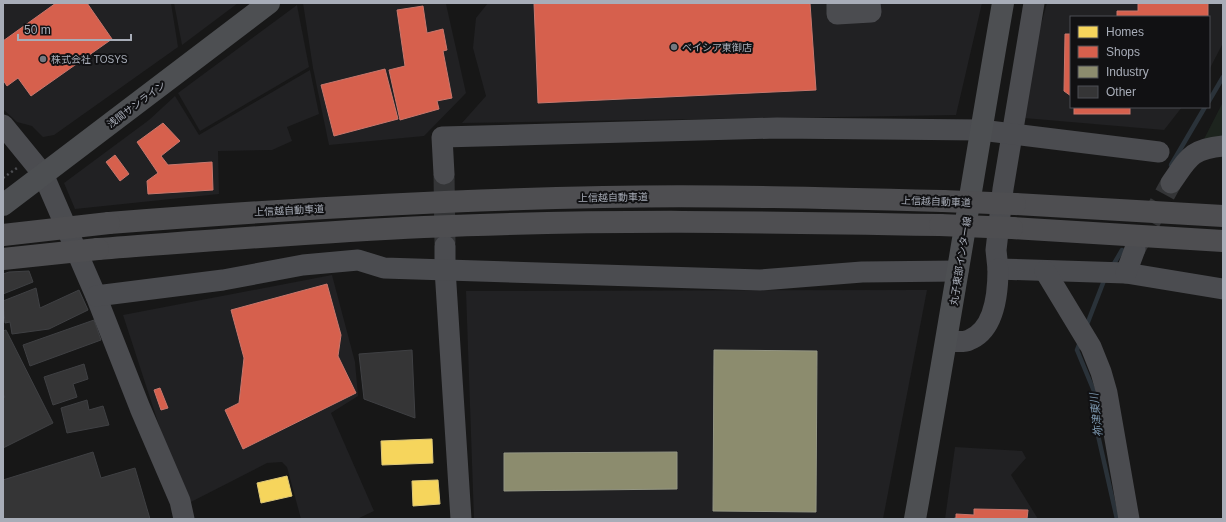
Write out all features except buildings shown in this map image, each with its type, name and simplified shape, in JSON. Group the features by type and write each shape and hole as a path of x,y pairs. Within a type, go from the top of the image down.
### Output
{"highway":[{"name":"上信越自動車道","path":"3,235 264,211 595,197 777,196 943,201 1223,216"},
{"path":"1130,210 1223,207"},
{"path":"3,259 98,249 424,227 600,222 772,222 940,225 1220,241"}],"main road":[{"name":"浅間サンライン","path":"3,206 269,3"},
{"name":"丸子東部インター線","path":"915,519 947,341 1003,3"}],"street":[{"path":"837,3 837,14 871,12 870,3"},
{"path":"947,341 968,341 980,335 996,304 998,269 996,250 1034,3"},
{"path":"3,125 43,174 96,296 140,408 180,501 184,519"},
{"path":"444,174 442,137 776,128 981,130 1159,152"},
{"path":"1171,183 1190,156 1209,147 1223,146"},
{"path":"445,246 445,269 461,519"},
{"path":"1114,272 1135,249"},
{"path":"96,296 223,280 302,265 358,260 384,268 760,280 862,272 958,271"},
{"path":"998,269 1114,272 1223,289"},
{"path":"1045,271 1084,336 1101,372 1107,394 1128,519"}],"shaded area":[{"path":"3,3 171,3 178,47 54,135 43,137 32,126 17,122 3,109"},
{"path":"174,3 238,3 182,45"},
{"path":"303,3 446,4 466,93 424,136 329,145 313,68"},
{"path":"488,3 982,3 956,115 462,123 486,96 473,48 476,18"},
{"path":"1047,3 1223,3 1223,43 1210,68 1210,16 1070,16 1070,108 1181,108 1164,130 1024,118 1034,50"},
{"path":"297,5 309,67 200,131 178,93"},
{"path":"310,70 319,114 287,127 292,141 272,150 218,151 219,194 75,209 64,183 149,120 175,96 199,135"},
{"path":"1223,102 1223,142 1203,141"},
{"path":"332,275 355,362 358,396 331,413 374,511 357,519 301,519 287,467 282,462 267,463 185,505 123,315"},
{"path":"927,290 883,519 474,519 466,291"},
{"path":"955,447 1022,451 1026,458 1011,475 1038,519 945,519"}],"waterway":[{"name":"祢津東川","path":"1210,99 1223,77"},
{"name":"祢津東川","path":"1171,165 1204,108"},
{"name":"祢津東川","path":"1112,267 1122,250"},
{"name":"祢津東川","path":"1086,327 1105,278"},
{"name":"祢津東川","path":"1080,342 1077,350 1096,396 1095,422 1117,519"}],"tunnel":[{"path":"444,174 445,244"},
{"path":"1135,249 1171,183"}],"place":[{"name":"ベイシア東御店","path":"674,47"},
{"name":"株式会社 TOSYS","path":"43,59"}]}
